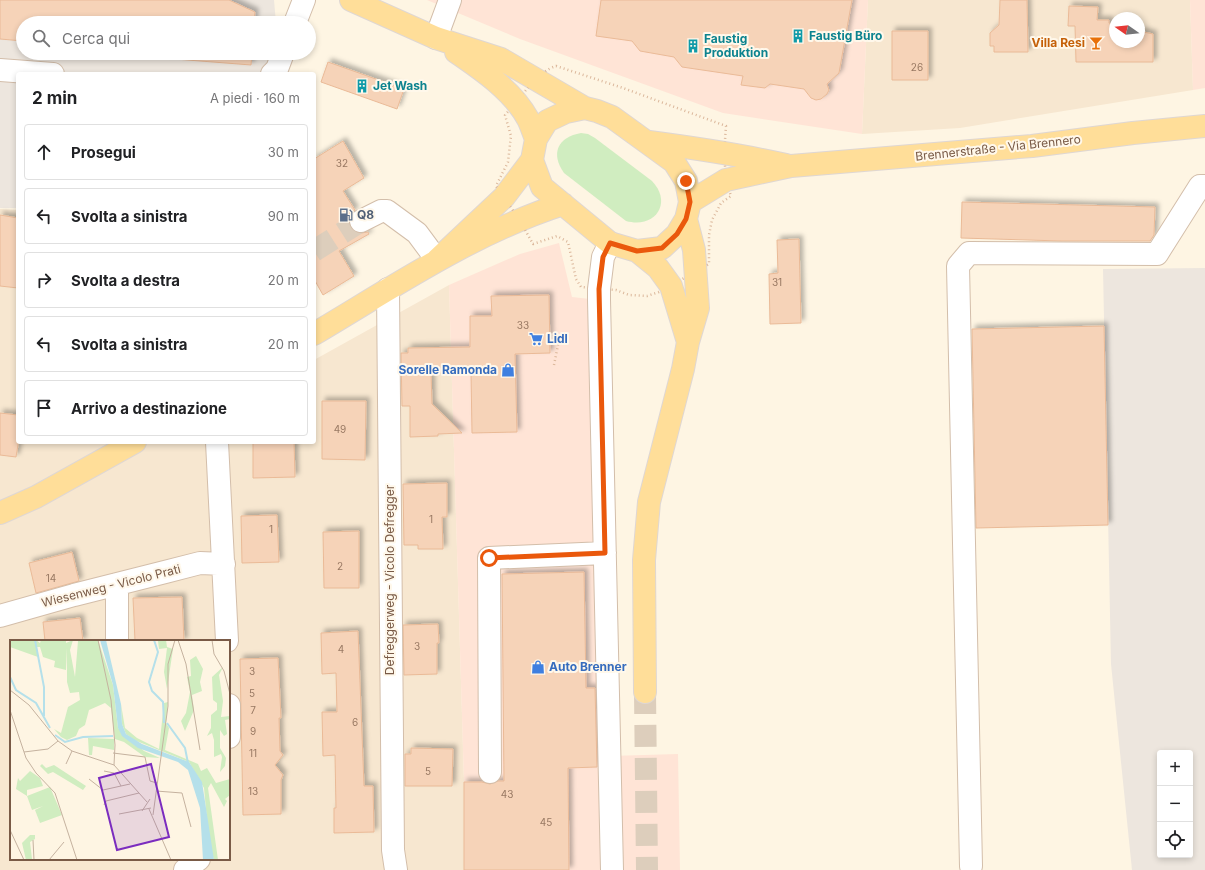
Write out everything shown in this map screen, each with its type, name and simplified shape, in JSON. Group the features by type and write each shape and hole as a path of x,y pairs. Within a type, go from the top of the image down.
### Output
{"main road":[{"path":"351,0 436,38 501,59 585,108"},
{"path":"436,38 491,76 516,103 527,118 536,138"},
{"name":"Brennerstraße - Via Brennero","path":"437,260 504,197 532,160 536,138 547,121 566,112 585,108 612,117 674,162 686,181 688,210"},
{"name":"Brennerstraße - Via Brennero","path":"532,160 542,187 610,243 637,251 662,248 677,234 688,210 726,180 792,166 1032,146 1133,133 1205,126"},
{"name":"Brennerstraße - Via Brennero","path":"648,142 700,148 724,154 750,157 792,166"},
{"name":"Brennerstraße - Via Brennero","path":"316,333 437,260 519,220 563,204"},
{"path":"645,692 644,560 649,502 683,369 688,342 698,308 694,250 688,210"},
{"path":"637,251 658,268 671,286 688,342"},
{"path":"0,512 36,497 131,444"}],"street":[{"path":"298,16 304,0"},
{"path":"436,38 450,0"},
{"path":"274,72 277,69 280,60"},
{"path":"0,70 26,72"},
{"path":"971,866 958,266 969,253 1157,254 1200,186 1205,186"},
{"path":"361,221 381,211 387,211 417,233 437,260"},
{"path":"610,243 603,257 599,289 612,870"},
{"name":"Defreggerweg - Vicolo Defregger","path":"388,289 392,850 396,870"},
{"path":"217,444 227,640"},
{"path":"490,772 489,558 605,553"},
{"name":"Wiesenweg - Vicolo Prati","path":"0,616 67,596 200,563 224,564"},
{"path":"117,584 117,640"},
{"path":"185,870 198,860"}],"path":[{"path":"556,66 623,88 726,126 724,154 726,180 731,196 721,203 712,220 709,235 709,264 659,292 647,296 630,295 616,290 581,287 576,279 568,242 557,236 533,244 496,186 508,162 511,136 505,115 536,80 549,68 556,66"},
{"path":"554,365 560,335"}],"shaded area":[{"path":"0,0 274,0 275,16 16,16 16,60 279,60 280,72 16,72 16,208 0,208"},
{"path":"427,0 868,0 862,134 723,113 520,39"},
{"path":"868,0 1190,0 1193,90 960,128 862,134"},
{"path":"1190,0 1205,0 1205,88 1193,90"},
{"path":"0,209 16,210 16,444 316,444 316,359 449,285 464,782 464,870 0,870"},
{"path":"559,243 572,297 599,300 610,756 678,754 680,870 464,870 464,782 449,285 520,254"},
{"path":"1205,268 1205,870 1132,870 1111,664 1103,269"}],"green space":[{"path":"581,133 588,134 595,138 652,181 658,189 661,198 661,205 653,218 636,222 626,221 564,173 558,159 557,153 559,147 567,138"}],"building":[{"path":"0,0 229,0 255,12 255,16 16,16 16,40 0,39"},
{"path":"601,0 852,0 839,73 827,84 829,90 827,94 821,99 816,100 811,98 804,89 770,84 765,88 741,85 743,76 682,67 674,57 640,51 632,41 596,36"},
{"path":"1000,0 1027,0 1028,52 994,52 994,46 990,46 990,33 999,25"},
{"path":"1069,6 1098,7 1097,20 1109,20 1109,48 1145,48 1145,32 1153,34 1153,62 1076,62 1075,26 1068,26"},
{"path":"892,31 928,31 928,80 892,80"},
{"path":"187,60 251,60 251,65"},
{"name":"Jet Wash","path":"328,62 404,89 397,109 321,82"},
{"path":"343,141 364,178 343,191 355,210 350,214 350,226 354,232 368,232 369,234 339,251 354,276 323,295 316,283 316,158"},
{"path":"962,202 1155,207 1154,235 1150,241 1061,241 961,238"},
{"path":"0,215 16,218 16,288 0,286"},
{"path":"799,239 801,323 770,324 769,274 778,273 777,240"},
{"path":"549,295 550,353 515,354 517,432 472,433 471,373 431,373 432,404 462,433 410,437 410,406 402,406 401,353 408,353 408,348 470,347 470,316 492,316 491,296"},
{"path":"1104,326 1108,525 976,528 972,329"},
{"path":"322,401 366,401 365,460 322,459"},
{"path":"0,413 16,415 16,444 18,445 16,457 0,455"},
{"path":"253,444 294,444 295,477 253,478"},
{"path":"447,483 447,517 442,517 443,549 418,549 418,545 404,545 403,484"},
{"path":"277,515 279,562 242,563 241,516"},
{"path":"359,531 359,588 324,588 323,532"},
{"path":"72,552 79,581 36,593 29,563"},
{"path":"584,572 586,688 595,688 597,767 568,768 569,870 464,870 464,782 482,782 490,784 498,781 504,781 502,574"},
{"path":"182,597 184,640 135,640 133,598"},
{"path":"80,618 83,640 45,640 43,622"},
{"path":"438,624 439,643 437,643 437,674 404,675 403,625"},
{"path":"358,631 364,786 373,786 374,832 334,833 334,808 336,808 335,755 323,756 322,712 337,712 336,673 322,674 321,633"},
{"path":"278,658 281,718 279,718 280,751 283,755 275,765 283,775 281,780 281,814 243,815 240,659"},
{"path":"411,748 453,749 452,786 405,786 405,754 411,754"}],"tunnel":[{"path":"316,250 361,221"},
{"path":"645,692 647,870"}],"place":[{"name":"Faustig Büro","path":"798,36"},
{"name":"Villa Resi","path":"1096,43"},
{"name":"Faustig Produktion","path":"693,46"},
{"name":"Jet Wash","path":"362,86"},
{"name":"Q8","path":"346,215"},
{"name":"Lidl","path":"536,339"},
{"name":"Sorelle Ramonda","path":"508,370"},
{"name":"Auto Brenner","path":"538,667"}],"route":[{"path":"489,558 605,553 599,300 603,257 610,243 637,251 662,248 677,234 686,219 690,202 686,181"}]}
